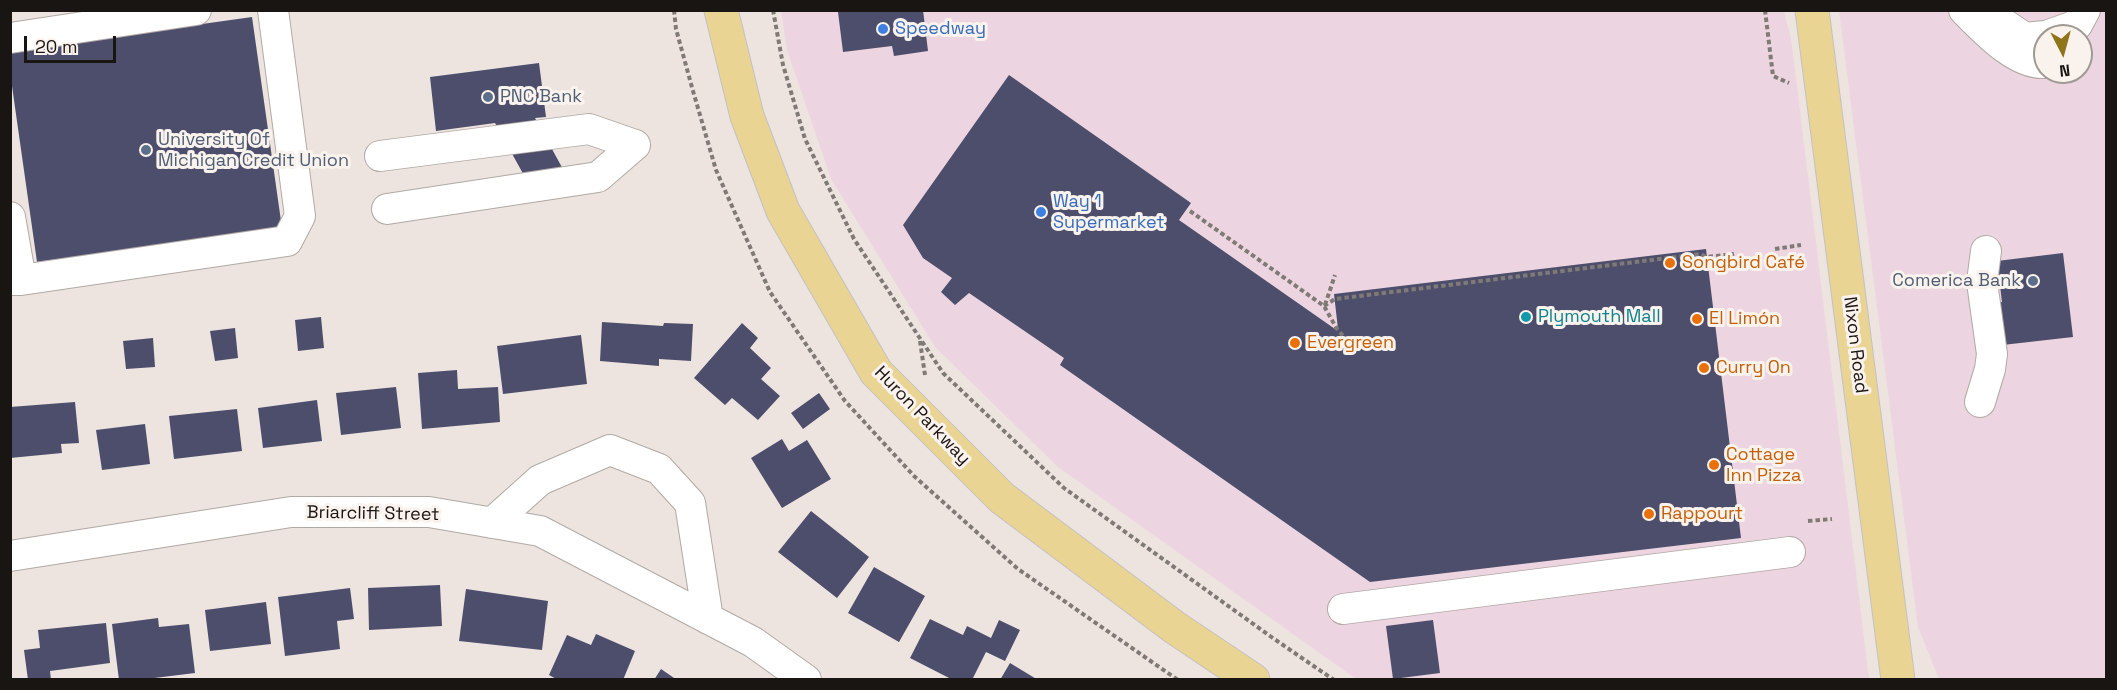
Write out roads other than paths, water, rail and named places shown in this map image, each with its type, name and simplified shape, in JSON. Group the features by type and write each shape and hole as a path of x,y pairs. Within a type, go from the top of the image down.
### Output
{"main road":[{"name":"Huron Parkway","path":"721,10 747,116 783,211 876,372 1002,498 1174,627 1252,680"},
{"name":"Nixon Road","path":"1812,10 1898,680"}],"street":[{"path":"10,38 196,10"},
{"path":"10,217 16,280 287,241 300,216 273,10"},
{"path":"1964,10 2016,55 2033,64"},
{"path":"1990,10 2004,24 2025,38 2033,37"},
{"path":"2078,24 2087,10"},
{"path":"383,183 593,144 635,145"},
{"path":"1980,402 1992,354 1982,282 1986,251"},
{"path":"492,523 540,480 610,450 659,469 690,503 708,619"},
{"name":"Briarcliff Street","path":"10,556 291,512 429,512 540,531 753,642 806,680"},
{"path":"1343,609 1790,552"}],"place":[{"name":"Speedway","path":"883,29"},
{"name":"PNC Bank","path":"488,97"},
{"name":"University Of Michigan Credit Union","path":"146,150"},
{"name":"Way 1 Supermarket","path":"1041,212"},
{"name":"Songbird Café","path":"1670,263"},
{"name":"Comerica Bank","path":"2033,281"},
{"name":"Plymouth Mall","path":"1526,317"},
{"name":"El Limón","path":"1697,319"},
{"name":"Evergreen","path":"1295,343"},
{"name":"Curry On","path":"1704,368"},
{"name":"Cottage Inn Pizza","path":"1714,465"},
{"name":"Rappourt","path":"1649,514"}]}
